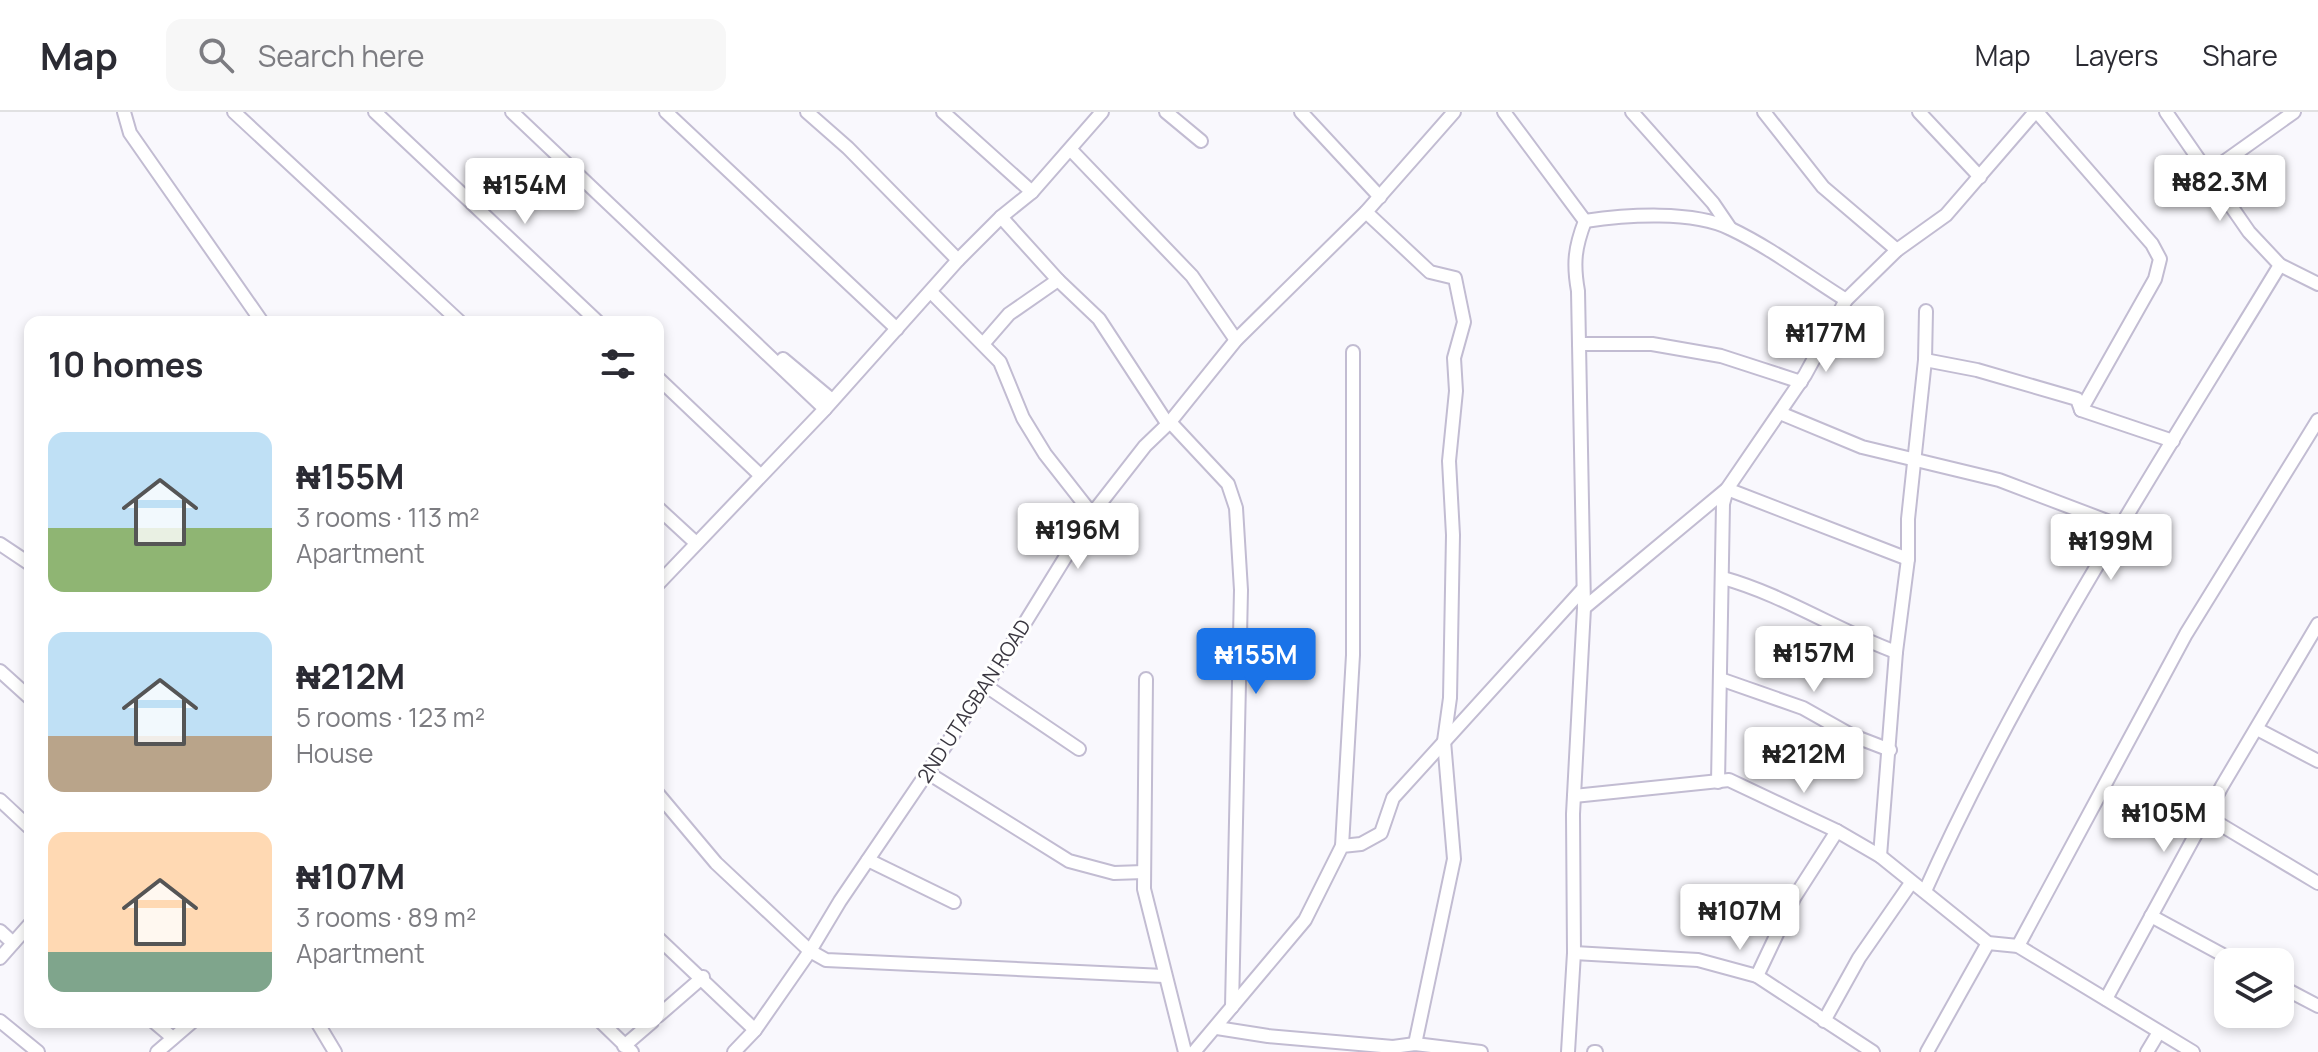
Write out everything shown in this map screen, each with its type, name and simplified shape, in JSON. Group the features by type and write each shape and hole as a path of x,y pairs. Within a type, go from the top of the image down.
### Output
{"street":[{"path":"124,112 130,133 258,316"},
{"path":"234,112 454,316"},
{"path":"375,112 593,316"},
{"path":"512,112 829,405"},
{"path":"521,112 829,405"},
{"path":"666,112 897,329"},
{"path":"807,112 848,148 958,260"},
{"path":"943,112 1032,192"},
{"path":"1166,112 1201,141"},
{"path":"1301,112 1380,197"},
{"name":"2ND UTAGBAN ROAD","path":"734,1052 755,1030 810,951 986,686 1092,514 1236,340 1366,212 1454,112"},
{"path":"1504,112 1585,221"},
{"path":"1632,112 1713,203 1730,228"},
{"path":"1764,112 1823,187 1897,250"},
{"path":"1919,112 1980,177"},
{"path":"1584,608 1727,489 1801,382 1846,300 1897,250 1946,215 2036,112 2152,244 2160,259 2155,279 2081,410"},
{"path":"2166,112 2249,232 2280,265 2318,284"},
{"path":"2207,174 2294,112"},
{"path":"664,578 829,405 932,293 958,260 1001,217 1032,192 1071,150 1093,115"},
{"path":"1071,150 1192,276 1236,340"},
{"path":"424,158 593,316"},
{"path":"1366,212 1430,272 1455,278 1464,322 1454,358 1456,391 1449,461 1453,535 1450,698 1444,741 1454,859 1415,1044"},
{"path":"1585,221 1622,215 1703,220 1730,228 1846,300"},
{"path":"1001,217 1058,280 1099,319 1168,422 1228,484 1236,508 1241,590 1232,1007"},
{"path":"1568,1052 1574,953 1574,796 1584,608 1579,344 1573,263 1576,241 1585,221"},
{"path":"1925,891 1971,788 2173,441 2280,265"},
{"path":"983,344 1009,314 1058,280"},
{"path":"932,293 1008,374 1023,418 1045,454 1092,514"},
{"path":"1880,856 1896,652 1908,559 1908,519 1925,360 1926,311"},
{"path":"1579,344 1652,344 1721,356 1801,382"},
{"path":"1194,1052 1305,920 1342,846 1353,655 1353,352"},
{"path":"1925,360 1977,370 2077,399 2081,410"},
{"path":"664,384 760,475"},
{"path":"2081,410 2173,441"},
{"path":"1780,413 1862,447 1914,457 1999,480 2123,527"},
{"path":"2018,946 2186,634 2318,420"},
{"path":"1727,489 1908,559"},
{"path":"1718,782 1723,680 1723,504 1727,489"},
{"path":"664,514 696,543"},
{"path":"0,544 24,560"},
{"path":"1723,578 1764,590 1856,637 1896,652"},
{"path":"1342,846 1361,844 1381,833 1393,798 1583,589"},
{"path":"2106,999 2206,816 2318,624"},
{"path":"0,671 24,693"},
{"path":"1146,679 1144,889 1185,1052"},
{"path":"1723,680 1803,708 1851,735 1890,750"},
{"path":"986,686 1079,749"},
{"path":"2257,729 2318,761"},
{"path":"928,773 1069,861 1114,873 1144,872"},
{"path":"1574,796 1729,780 1837,831 1880,856 1988,943 2018,946 2193,1052"},
{"path":"0,800 24,822"},
{"path":"664,801 716,863 810,951 826,960 1164,976"},
{"path":"2206,816 2318,883"},
{"path":"1757,976 1794,898 1837,831"},
{"path":"868,860 954,902"},
{"path":"1824,1021 1859,958 1911,883"},
{"path":"2151,916 2214,950"},
{"path":"0,931 13,943"},
{"path":"0,958 24,931"},
{"path":"664,943 703,977 755,1030"},
{"path":"1927,1052 1988,943"},
{"path":"1574,953 1698,960 1757,976 1873,1052"},
{"path":"664,1011 703,977"},
{"path":"2294,993 2318,1006"},
{"path":"0,1021 38,1052"},
{"path":"161,1028 173,1038"},
{"path":"157,1052 185,1028"},
{"path":"321,1028 335,1052"},
{"path":"607,1028 628,1049 647,1028"},
{"path":"1217,1028 1268,1036 1393,1047 1415,1044 1481,1052"},
{"path":"2147,1052 2159,1032"},
{"path":"1267,1052 1268,1036"}]}
